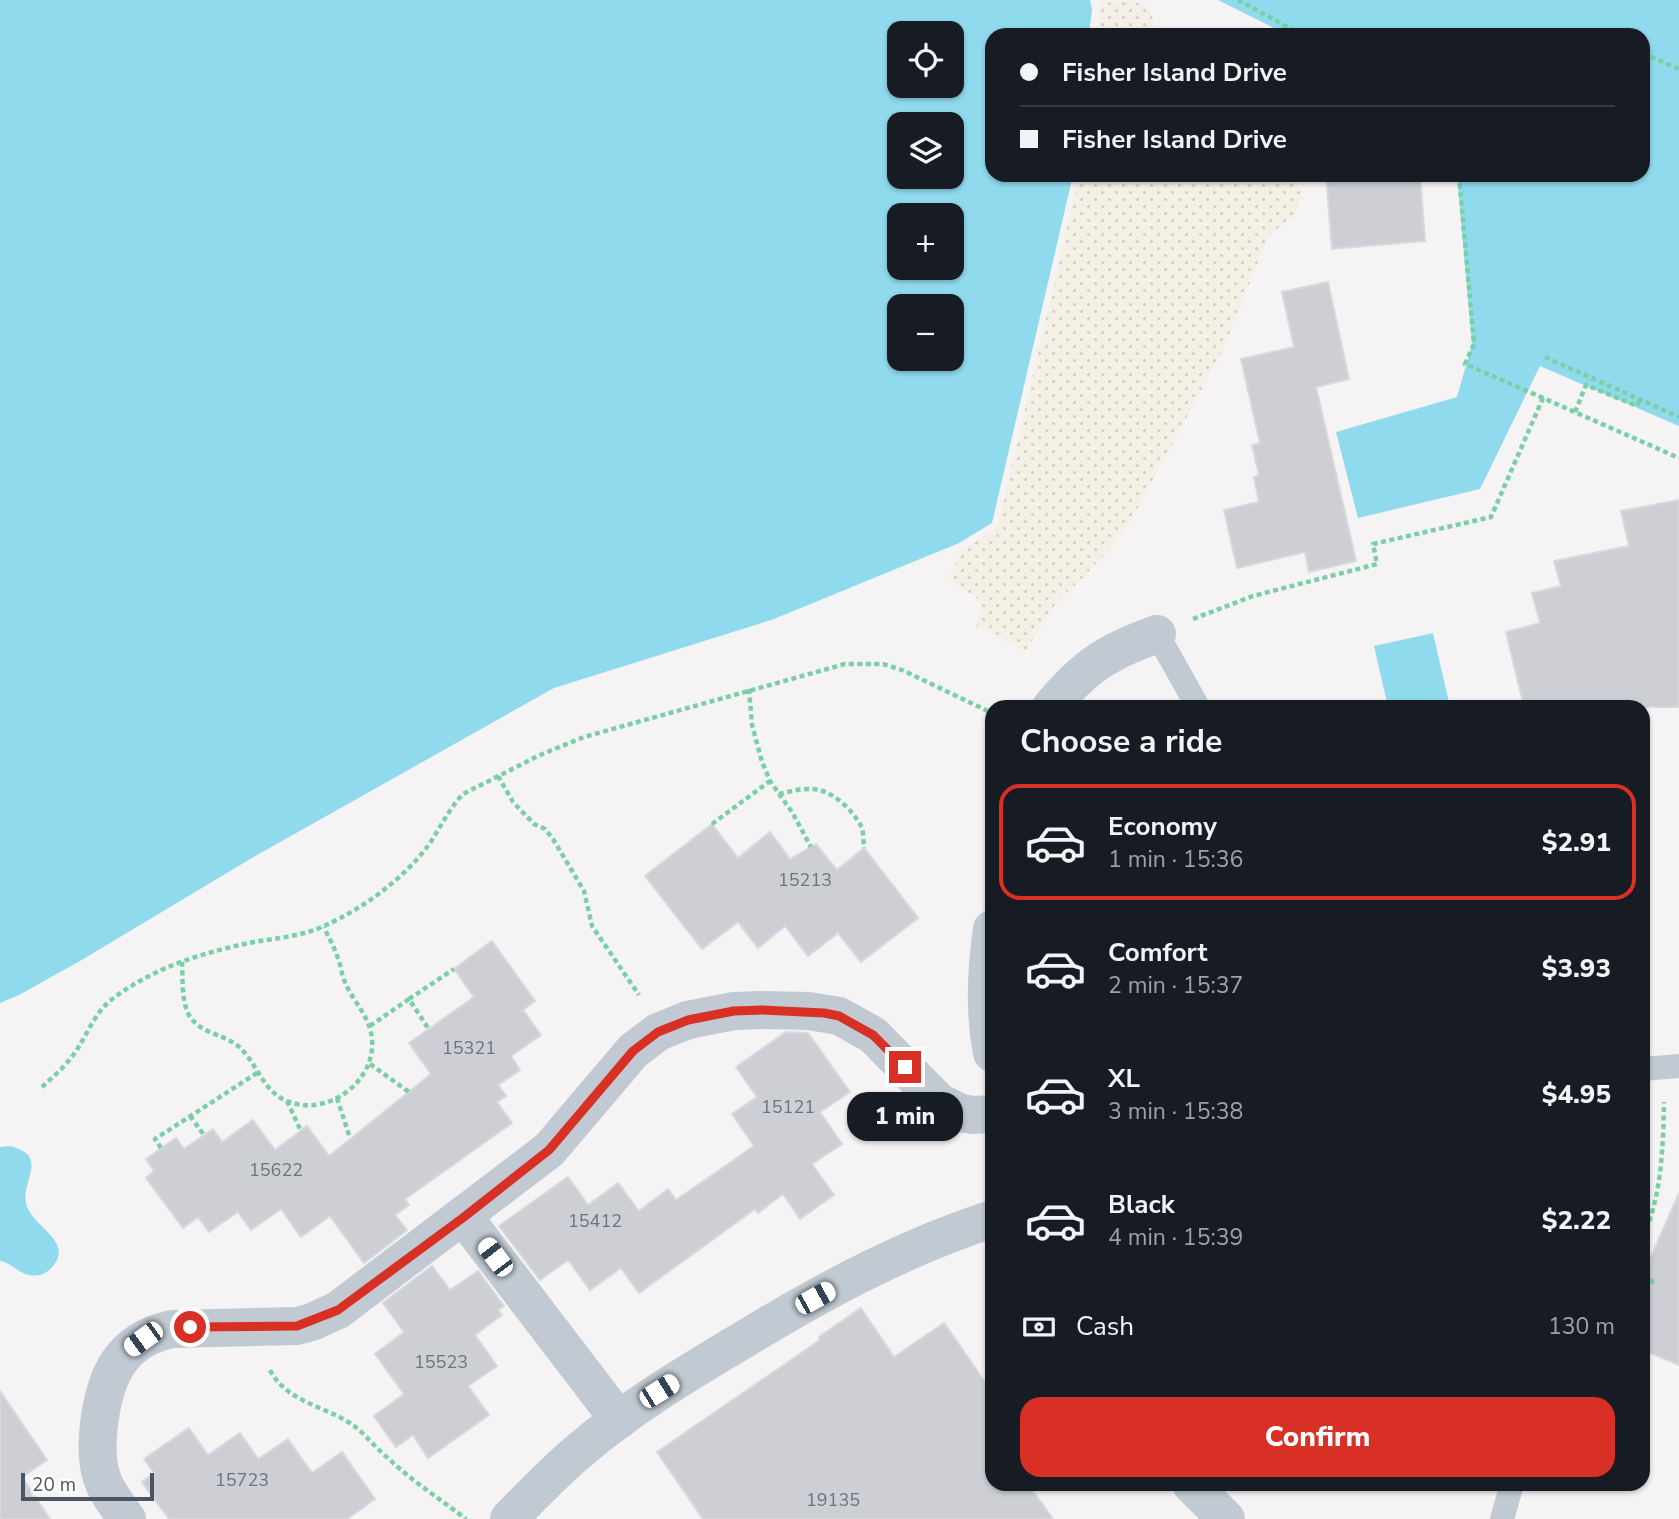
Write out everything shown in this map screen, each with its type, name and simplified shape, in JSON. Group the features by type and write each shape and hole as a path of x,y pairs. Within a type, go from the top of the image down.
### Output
{"street":[{"path":"1058,700 1093,664 1110,653 1157,634"},
{"path":"127,1519 107,1490 98,1463 98,1430 102,1401 111,1374 130,1349 158,1332 190,1327 297,1326 338,1310 549,1150 622,1062 658,1032 688,1020 734,1011 788,1010 839,1016 873,1035 939,1102 961,1113 985,1114"},
{"path":"464,1217 619,1420"},
{"path":"509,1519 578,1452 619,1420 704,1363 892,1257 985,1221"},
{"path":"1185,1519 1190,1491"},
{"path":"1198,1491 1226,1519"}],"lane":[{"path":"1157,634 1194,700"},
{"path":"1502,1519 1510,1491"}],"path":[{"path":"1238,0 1289,28"},
{"path":"1650,56 1679,69"},
{"path":"1460,182 1474,344 1465,364 1679,458"},
{"path":"1545,357 1679,417"},
{"path":"1575,412 1586,385 1637,406 1640,400"},
{"path":"1157,634 1252,596 1377,564 1373,544 1491,517 1543,398"},
{"path":"42,1087 77,1050 90,1026 109,1002 182,962 223,948 324,927 370,899 404,871 430,843 453,805 472,788 584,737 845,664 883,664 902,670 985,710"},
{"path":"749,689 756,744 770,781 811,847"},
{"path":"498,776 513,802 553,839 584,891 592,926 643,1000 658,1032"},
{"path":"712,824 770,781"},
{"path":"779,794 806,789 820,790 843,803 862,828 864,848"},
{"path":"287,1101 309,1104 337,1098 355,1085 370,1064 370,1026 344,981 337,954 324,927"},
{"path":"182,962 187,1012 193,1021 202,1029 239,1046 257,1073 287,1101 301,1131"},
{"path":"370,1026 454,969"},
{"path":"410,999 428,1028"},
{"path":"370,1064 409,1092"},
{"path":"1650,1218 1657,1199 1663,1139 1662,1067"},
{"path":"161,1149 155,1139 257,1073"},
{"path":"337,1098 350,1138"},
{"path":"190,1116 204,1135"},
{"path":"1650,1280 1657,1285"},
{"path":"264,1327 265,1351 271,1371 285,1390 344,1419 388,1459 466,1519"}],"sand":[{"path":"1134,1 1150,9 1155,28 1098,28 1100,3"},
{"path":"1077,182 1291,182 1303,191 1294,217 1269,235 1223,350 1125,531 1083,578 1058,600 1025,652 989,630 976,626 981,601 949,579 962,551 998,527"}],"water":[{"path":"0,0 1090,0 1090,28 985,28 985,182 1071,182 992,523 959,543 774,619 554,688 257,855 80,961 0,1003"},
{"path":"1218,0 1679,0 1679,426 1540,366 1480,489 1358,518 1336,432 1457,397 1472,344 1458,182 1650,182 1650,28 1274,28"},
{"path":"1433,633 1448,700 1386,700 1374,646"},
{"path":"10,1146 29,1156 31,1170 26,1203 29,1212 55,1241 58,1249 58,1257 53,1266 39,1275 25,1274 0,1261 0,1147"}],"building":[{"path":"1327,182 1421,182 1425,241 1332,249"},
{"path":"1328,282 1349,379 1316,387 1356,561 1309,572 1305,552 1237,568 1224,510 1259,502 1254,477 1259,475 1252,445 1260,443 1241,359 1294,347 1282,292"},
{"path":"1679,500 1679,707 1650,707 1650,700 1522,700 1506,632 1540,623 1532,593 1561,586 1554,561 1629,546 1621,511"},
{"path":"712,824 738,858 770,832 790,859 816,844 837,870 864,848 918,918 861,962 838,933 808,956 785,926 758,948 738,922 702,949 645,876"},
{"path":"492,941 535,1001 523,1010 541,1035 511,1056 520,1070 498,1085 506,1096 497,1102 512,1123 405,1199 409,1205 395,1215 407,1230 364,1263 330,1216 301,1237 281,1209 251,1230 238,1212 209,1232 198,1217 183,1228 146,1178 154,1171 146,1159 176,1138 184,1149 213,1129 222,1142 253,1120 275,1150 307,1126 329,1156 431,1074 409,1043 474,997 454,969"},
{"path":"786,1032 808,1033 850,1092 820,1112 842,1144 812,1164 834,1195 800,1219 783,1194 758,1213 755,1209 639,1293 621,1268 590,1290 568,1260 540,1280 499,1226 568,1177 588,1205 618,1183 639,1211 668,1189 676,1200 754,1146 732,1114 757,1097 736,1067"},
{"path":"1679,1193 1679,1365 1650,1353 1650,1259"},
{"path":"432,1266 450,1290 478,1271 504,1306 498,1310 502,1315 475,1335 497,1366 468,1386 489,1415 428,1458 413,1435 396,1447 374,1416 404,1394 375,1354 404,1332 383,1303"},
{"path":"861,1308 894,1357 944,1323 985,1382 985,1491 1033,1491 1053,1519 703,1519 657,1452 820,1340 819,1337"},
{"path":"0,1391 47,1460 22,1477 50,1519 0,1519"},
{"path":"189,1428 208,1455 240,1433 258,1459 288,1439 312,1473 342,1452 375,1499 347,1519 169,1519 142,1482 154,1473 144,1459"}],"route":[{"path":"190,1327 283,1328 312,1322 338,1310 549,1150 622,1062 644,1041 672,1025 710,1014 734,1011 788,1010 824,1013 839,1016 873,1035 905,1067"}]}
